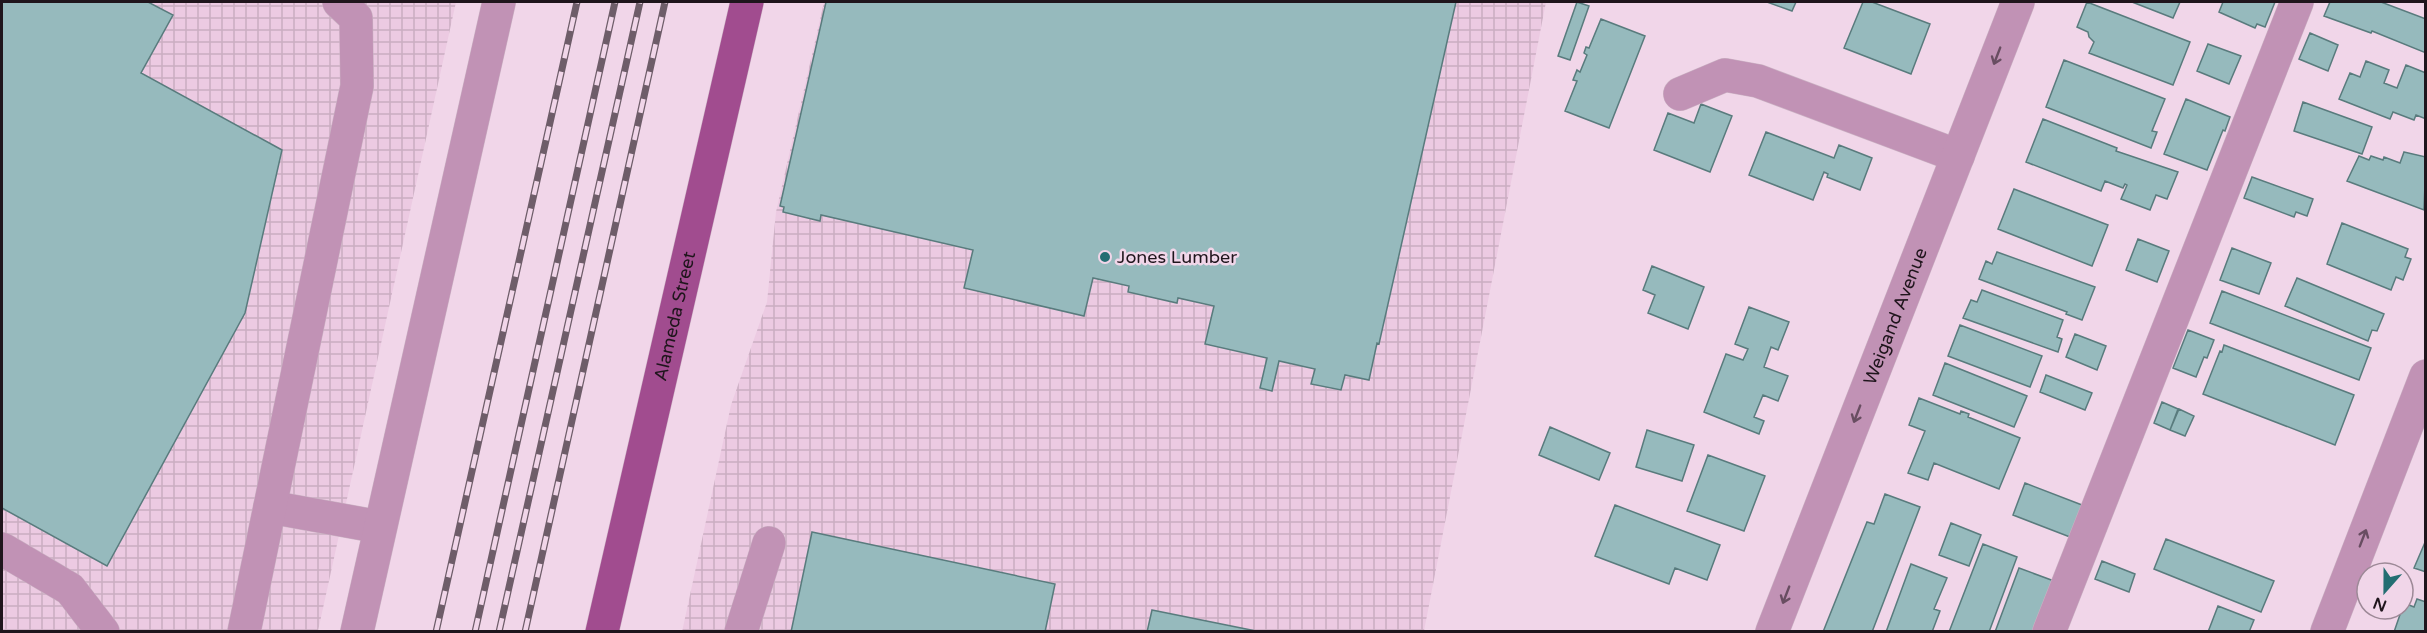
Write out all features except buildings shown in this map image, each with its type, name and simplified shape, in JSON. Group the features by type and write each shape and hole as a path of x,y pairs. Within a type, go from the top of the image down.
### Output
{"main road":[{"name":"Alameda Street","path":"602,632 747,2"}],"street":[{"path":"244,632 357,86 356,18 339,2"},
{"path":"357,632 499,2"},
{"name":"Weigand Avenue","path":"1772,632 2018,2"},
{"path":"2049,632 2297,2"},
{"path":"1680,94 1725,75 1758,81 1958,156"},
{"path":"2327,632 2426,376"},
{"path":"270,507 380,527"},
{"path":"741,632 769,543"},
{"path":"2,549 70,589 104,632"}],"shaded area":[{"path":"2,2 456,2 318,631 2,631"},
{"name":"Jones Lumber","path":"824,2 1546,2 1424,631 682,632 731,405 767,302 776,212"}],"railway":[{"path":"436,632 577,2"},
{"path":"475,632 615,2"},
{"path":"499,632 640,2"},
{"path":"525,632 665,2"}],"place":[{"name":"Jones Lumber","path":"1105,257"}]}
